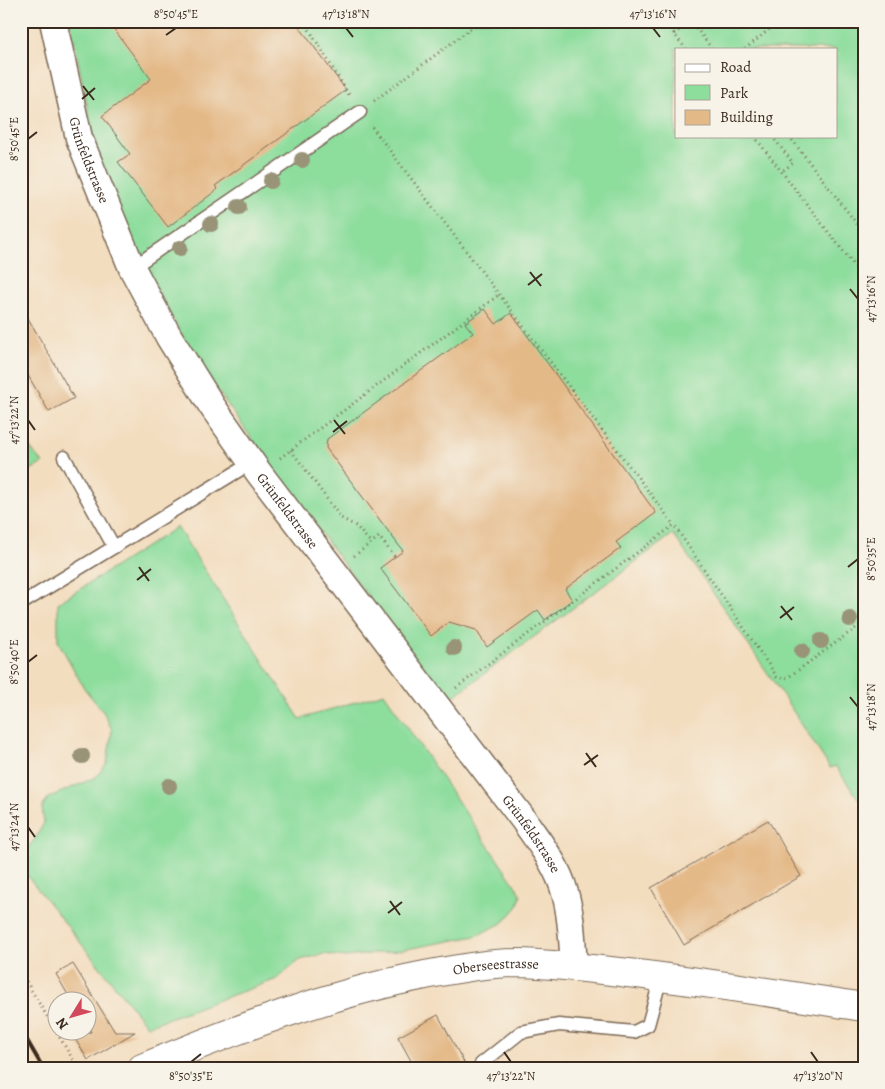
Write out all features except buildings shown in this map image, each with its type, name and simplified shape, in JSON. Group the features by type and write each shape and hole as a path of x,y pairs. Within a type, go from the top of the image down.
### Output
{"street":[{"name":"Grünfeldstrasse","path":"53,21 79,138 132,268 169,337 212,406 255,468 550,858 565,891 570,918 574,966"},
{"name":"Oberseestrasse","path":"142,1068 205,1042 333,998 394,981 460,968 517,963 574,966 661,977 864,1007"}],"lane":[{"path":"132,268 360,112"},
{"path":"64,457 114,548"},
{"path":"21,604 114,548 255,468"},
{"path":"481,1064 521,1032 559,1025 634,1032 648,1025 661,977"}],"path":[{"path":"304,21 360,112 674,525 777,677 783,679 790,676 864,622"},
{"path":"360,112 481,21"},
{"path":"664,21 685,48"},
{"path":"674,34 691,21 711,48"},
{"path":"746,48 776,24 777,21"},
{"path":"756,138 864,278"},
{"path":"774,138 793,163 782,172"},
{"path":"791,138 864,233"},
{"path":"255,468 291,450 500,294"},
{"path":"291,450 341,518 356,526 371,544"},
{"path":"434,705 674,525"},
{"path":"355,556 379,537 394,557"},
{"path":"21,972 78,1067"}],"green space":[{"path":"70,21 864,21 864,812 861,808 862,804 835,766 830,768 673,534 446,702 269,463 201,367 168,311 129,237 96,150"},
{"path":"21,438 43,463 21,475"},
{"path":"177,527 300,719 384,693 521,894 518,906 504,922 476,936 396,951 345,957 324,954 300,960 277,979 147,1026 21,868 21,852 33,842 44,823 42,808 48,798 96,777 107,763 112,730 104,713 84,688 58,641 58,603"}],"railway":[{"path":"21,1030 43,1068"}]}
